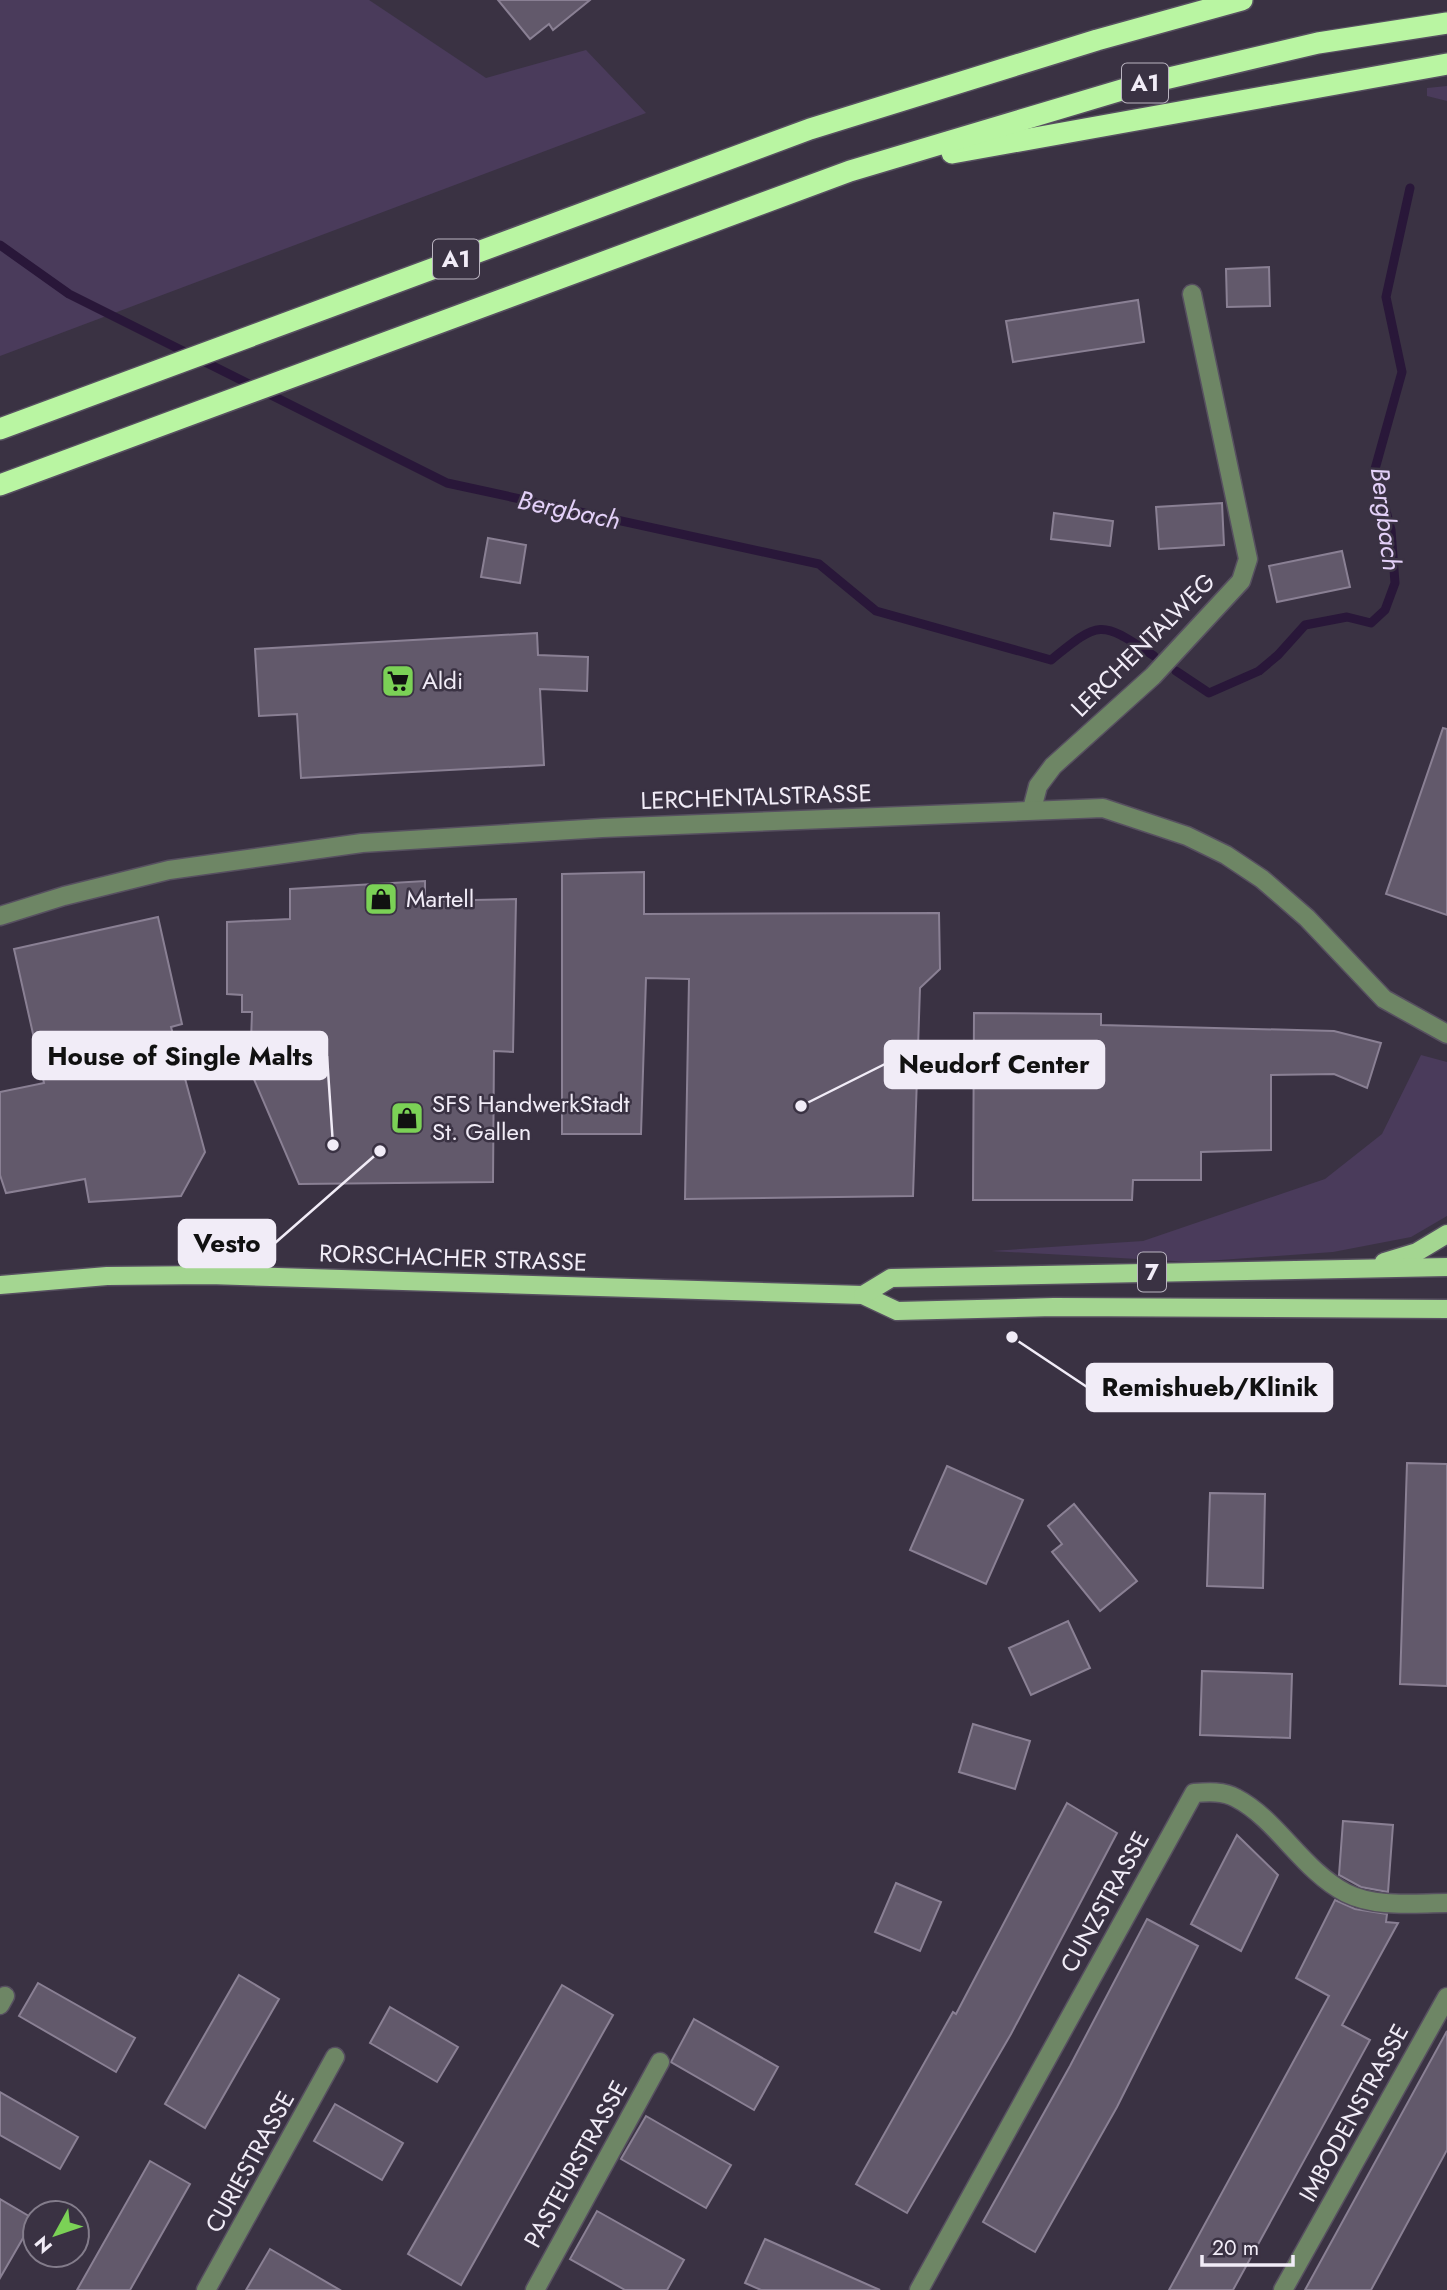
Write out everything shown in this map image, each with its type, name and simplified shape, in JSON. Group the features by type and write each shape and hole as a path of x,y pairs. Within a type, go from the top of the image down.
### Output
{"highway":[{"name":"A1","path":"0,429 682,175 913,95 1242,0"},
{"name":"A1","path":"0,485 850,171 1135,86 1318,43 1447,23"},
{"name":"A1","path":"850,171 1281,91 1447,64"}],"main road":[{"path":"1367,1267 1417,1252 1447,1234"},
{"name":"7","path":"863,1295 891,1278 1447,1267"},
{"name":"RORSCHACHER STRASSE","path":"0,1285 107,1276 209,1275 863,1295 897,1311 1054,1307 1447,1309"}],"street":[{"name":"LERCHENTALWEG","path":"1032,809 1038,786 1053,766 1153,676 1241,581 1245,570 1248,559 1192,294"},
{"name":"LERCHENTALSTRASSE","path":"0,916 78,892 169,870 362,843 602,828 1103,808 1187,836 1226,855 1262,879 1307,918 1384,999 1447,1034"},
{"name":"CUNZSTRASSE","path":"919,2290 1194,1793 1213,1792 1236,1797 1259,1816 1312,1870 1347,1893 1380,1903 1447,1903"},
{"name":"IMBODENSTRASSE","path":"1283,2290 1447,1997"},
{"name":"CURIESTRASSE","path":"206,2290 335,2057"},
{"name":"PASTEURSTRASSE","path":"535,2290 660,2062"}],"shaded area":[{"path":"0,0 369,0 486,78 586,50 646,113 0,356"},
{"path":"1447,86 1447,101 1427,96 1427,88"},
{"path":"1421,1055 1447,1062 1447,1216 1411,1237 1333,1252 1192,1262 991,1251 1143,1241 1325,1179 1382,1134"}],"building":[{"path":"498,0 590,0 553,30 549,24 530,39"},
{"path":"1269,267 1270,306 1227,307 1226,269"},
{"path":"1138,300 1144,342 1013,362 1006,321"},
{"path":"1222,503 1224,545 1159,549 1156,507"},
{"path":"1054,513 1113,521 1110,546 1051,539"},
{"path":"488,538 526,545 520,583 481,577"},
{"path":"1342,551 1350,587 1277,602 1269,566"},
{"name":"Aldi","path":"537,633 538,655 588,657 587,691 540,689 544,765 301,778 297,714 259,716 255,649"},
{"path":"1443,728 1447,729 1447,915 1386,894"},
{"path":"644,872 644,914 939,913 940,969 920,988 913,1196 685,1199 689,979 646,978 641,1134 562,1134 562,874"},
{"path":"425,881 425,901 516,899 513,1052 494,1051 493,1182 299,1184 250,1070 252,1012 242,1012 242,995 227,994 227,922 290,919 290,889"},
{"path":"158,917 182,1024 171,1027 205,1152 181,1196 89,1202 85,1179 6,1193 0,1175 0,1092 44,1083 14,949"},
{"path":"974,1013 1101,1014 1101,1025 1334,1031 1381,1043 1367,1088 1334,1074 1271,1075 1271,1150 1201,1152 1201,1180 1133,1180 1132,1200 973,1200"},
{"path":"1407,1463 1447,1464 1447,1686 1400,1684"},
{"path":"947,1466 1023,1500 986,1584 910,1550"},
{"path":"1210,1493 1265,1494 1263,1588 1207,1586"},
{"path":"1074,1504 1137,1581 1100,1611 1052,1552 1062,1544 1048,1526"},
{"path":"1068,1621 1090,1668 1031,1695 1009,1648"},
{"path":"1202,1671 1292,1674 1290,1738 1200,1735"},
{"path":"973,1724 1030,1741 1015,1789 959,1772"},
{"path":"1067,1803 1117,1833 1011,2034 907,2213 856,2184 953,2012 956,2014"},
{"path":"1343,1821 1393,1825 1388,1892 1361,1887 1339,1875"},
{"path":"1237,1835 1278,1875 1241,1951 1191,1924"},
{"path":"896,1883 941,1902 920,1951 875,1932"},
{"path":"1335,1900 1355,1909 1387,1914 1386,1922 1398,1923 1342,2025 1370,2040 1233,2290 1169,2290 1329,1996 1296,1978"},
{"path":"1147,1919 1198,1946 1117,2107 1035,2252 983,2222 1070,2066"},
{"path":"239,1975 279,1999 205,2128 165,2104"},
{"path":"38,1983 135,2038 116,2072 19,2016"},
{"path":"562,1985 613,2015 461,2285 408,2254"},
{"path":"390,2007 458,2047 437,2082 370,2043"},
{"path":"694,2019 778,2067 754,2110 671,2062"},
{"path":"1447,2031 1447,2150 1371,2290 1305,2290"},
{"path":"0,2092 78,2137 60,2169 0,2135"},
{"path":"335,2104 403,2143 382,2180 314,2141"},
{"path":"646,2116 731,2165 706,2208 621,2159"},
{"path":"150,2161 190,2184 130,2290 77,2290"},
{"path":"0,2199 21,2211 21,2242 0,2278"},
{"path":"597,2211 684,2260 667,2290 625,2290 570,2259"},
{"path":"765,2239 880,2290 761,2290 745,2283"},
{"path":"270,2249 340,2290 246,2290"}],"waterway":[{"name":"Bergbach","path":"1176,671 1209,693 1259,671 1278,655 1305,625 1347,617 1371,623 1385,610 1395,583 1391,530 1375,469 1402,372 1386,297 1410,188"},
{"name":"Bergbach","path":"0,245 69,294 447,483 819,564 876,611 1051,660 1081,637 1101,629 1123,636 1154,656"}],"place":[{"name":"Aldi","path":"398,681"},
{"name":"Martell","path":"381,899"},
{"name":"Neudorf Center","path":"801,1106"},
{"name":"SFS HandwerkStadt St. Gallen","path":"407,1118"},
{"name":"House of Single Malts","path":"333,1145"},
{"name":"Vesto","path":"380,1151"},
{"name":"Remishueb/Klinik","path":"1012,1337"}]}
